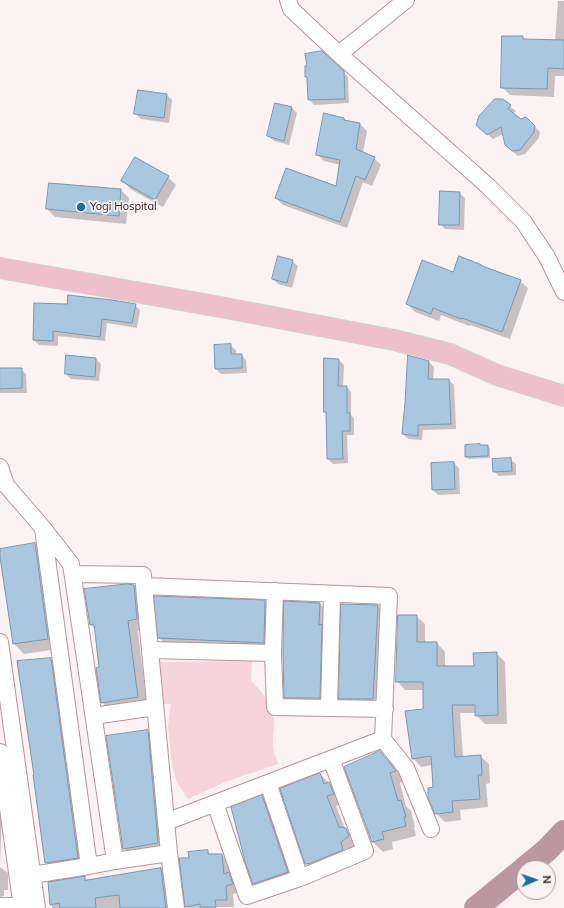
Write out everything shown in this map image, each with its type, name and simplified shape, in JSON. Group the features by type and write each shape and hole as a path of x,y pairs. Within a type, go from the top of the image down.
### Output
{"main road":[{"path":"0,268 394,340 450,354 496,375 564,396"}],"street":[{"path":"288,0 291,9 339,54 489,187 523,221 547,257 564,292"},
{"path":"339,54 406,0"},
{"path":"0,467 6,485 43,528 71,564 115,861"},
{"path":"43,528 89,866"},
{"path":"73,574 143,575 169,853 176,908"},
{"path":"144,586 389,596 383,739 406,768 431,829"},
{"path":"275,591 273,653 275,706 385,709"},
{"path":"329,708 332,594"},
{"path":"0,642 32,875 27,907"},
{"path":"150,650 273,653"},
{"path":"94,716 155,707"},
{"path":"166,822 383,739"},
{"path":"0,752 3,792 27,907"},
{"path":"215,803 247,896 300,878 365,851 331,759"},
{"path":"268,783 300,878"},
{"path":"32,875 169,853"},
{"path":"0,906 27,907"}],"shaded area":[{"path":"252,661 251,681 268,701 273,713 273,747 278,764 225,782 188,799 177,783 172,765 168,726 171,704 160,704 158,662"}],"building":[{"path":"502,36 523,36 523,39 564,40 564,69 548,68 547,89 501,88"},
{"path":"322,51 344,71 345,99 308,100 307,77 305,77 305,66 307,66 305,54"},
{"path":"138,90 167,94 164,118 134,114"},
{"path":"495,99 503,99 511,105 508,109 521,119 526,117 535,126 534,132 520,150 512,151 505,145 501,127 487,135 476,125 479,116"},
{"path":"275,103 292,107 284,141 267,136"},
{"path":"324,113 344,118 344,120 360,123 356,149 375,157 365,180 356,176 340,222 275,198 286,168 336,186 340,160 316,155"},
{"path":"135,157 169,176 155,200 121,181"},
{"path":"49,183 121,189 119,216 46,209"},
{"path":"440,191 460,192 459,225 439,225"},
{"path":"278,256 293,260 287,283 272,279"},
{"path":"459,256 521,280 502,332 433,308 431,314 406,304 422,260 453,272"},
{"path":"68,295 136,304 132,323 102,319 100,337 53,331 53,341 33,340 34,303 67,304"},
{"path":"231,344 231,354 242,354 242,368 215,369 214,345"},
{"path":"66,355 96,358 95,377 65,374"},
{"path":"408,355 429,361 428,379 449,379 451,424 418,425 418,436 402,434"},
{"path":"324,358 339,359 338,386 347,386 347,413 350,413 350,431 342,431 343,459 327,459 326,412 324,412"},
{"path":"0,368 22,368 22,388 0,389"},
{"path":"465,445 488,445 488,456 465,457"},
{"path":"511,458 512,471 493,472 492,459"},
{"path":"454,462 455,489 432,490 431,463"},
{"path":"35,543 48,639 13,644 0,549"},
{"path":"127,584 134,585 137,619 128,621 138,697 101,703 96,668 99,667 94,624 90,625 84,589"},
{"path":"154,596 265,600 264,643 158,638"},
{"path":"284,601 320,603 319,625 322,624 320,698 284,698"},
{"path":"341,604 378,605 373,699 339,699"},
{"path":"398,615 417,615 417,642 437,642 437,666 474,666 473,653 497,652 498,715 475,716 475,705 452,705 455,757 481,755 482,775 478,775 480,799 452,801 453,812 435,814 428,798 428,788 433,787 431,756 412,759 405,711 423,709 423,682 396,682"},
{"path":"51,658 78,858 45,863 17,661"},
{"path":"148,730 158,843 123,849 106,736"},
{"path":"380,751 396,771 390,773 398,801 401,800 406,817 404,817 406,826 382,832 384,839 372,842 344,767"},
{"path":"320,773 324,784 329,782 334,794 327,796 339,827 346,828 349,836 341,842 343,850 305,864 280,789"},
{"path":"262,795 288,872 253,884 246,865 231,807"},
{"path":"208,850 208,854 222,854 224,874 229,872 233,884 226,886 227,900 215,900 216,907 200,907 200,904 185,907 179,858 189,858 188,852"},
{"path":"161,868 166,908 120,908 119,895 95,898 96,908 60,908 59,903 50,905 48,882 85,876 85,880"}],"waterway":[{"path":"535,860 547,850 564,832"},
{"path":"476,908 516,876"}],"place":[{"name":"Yogi Hospital","path":"81,207"}]}
